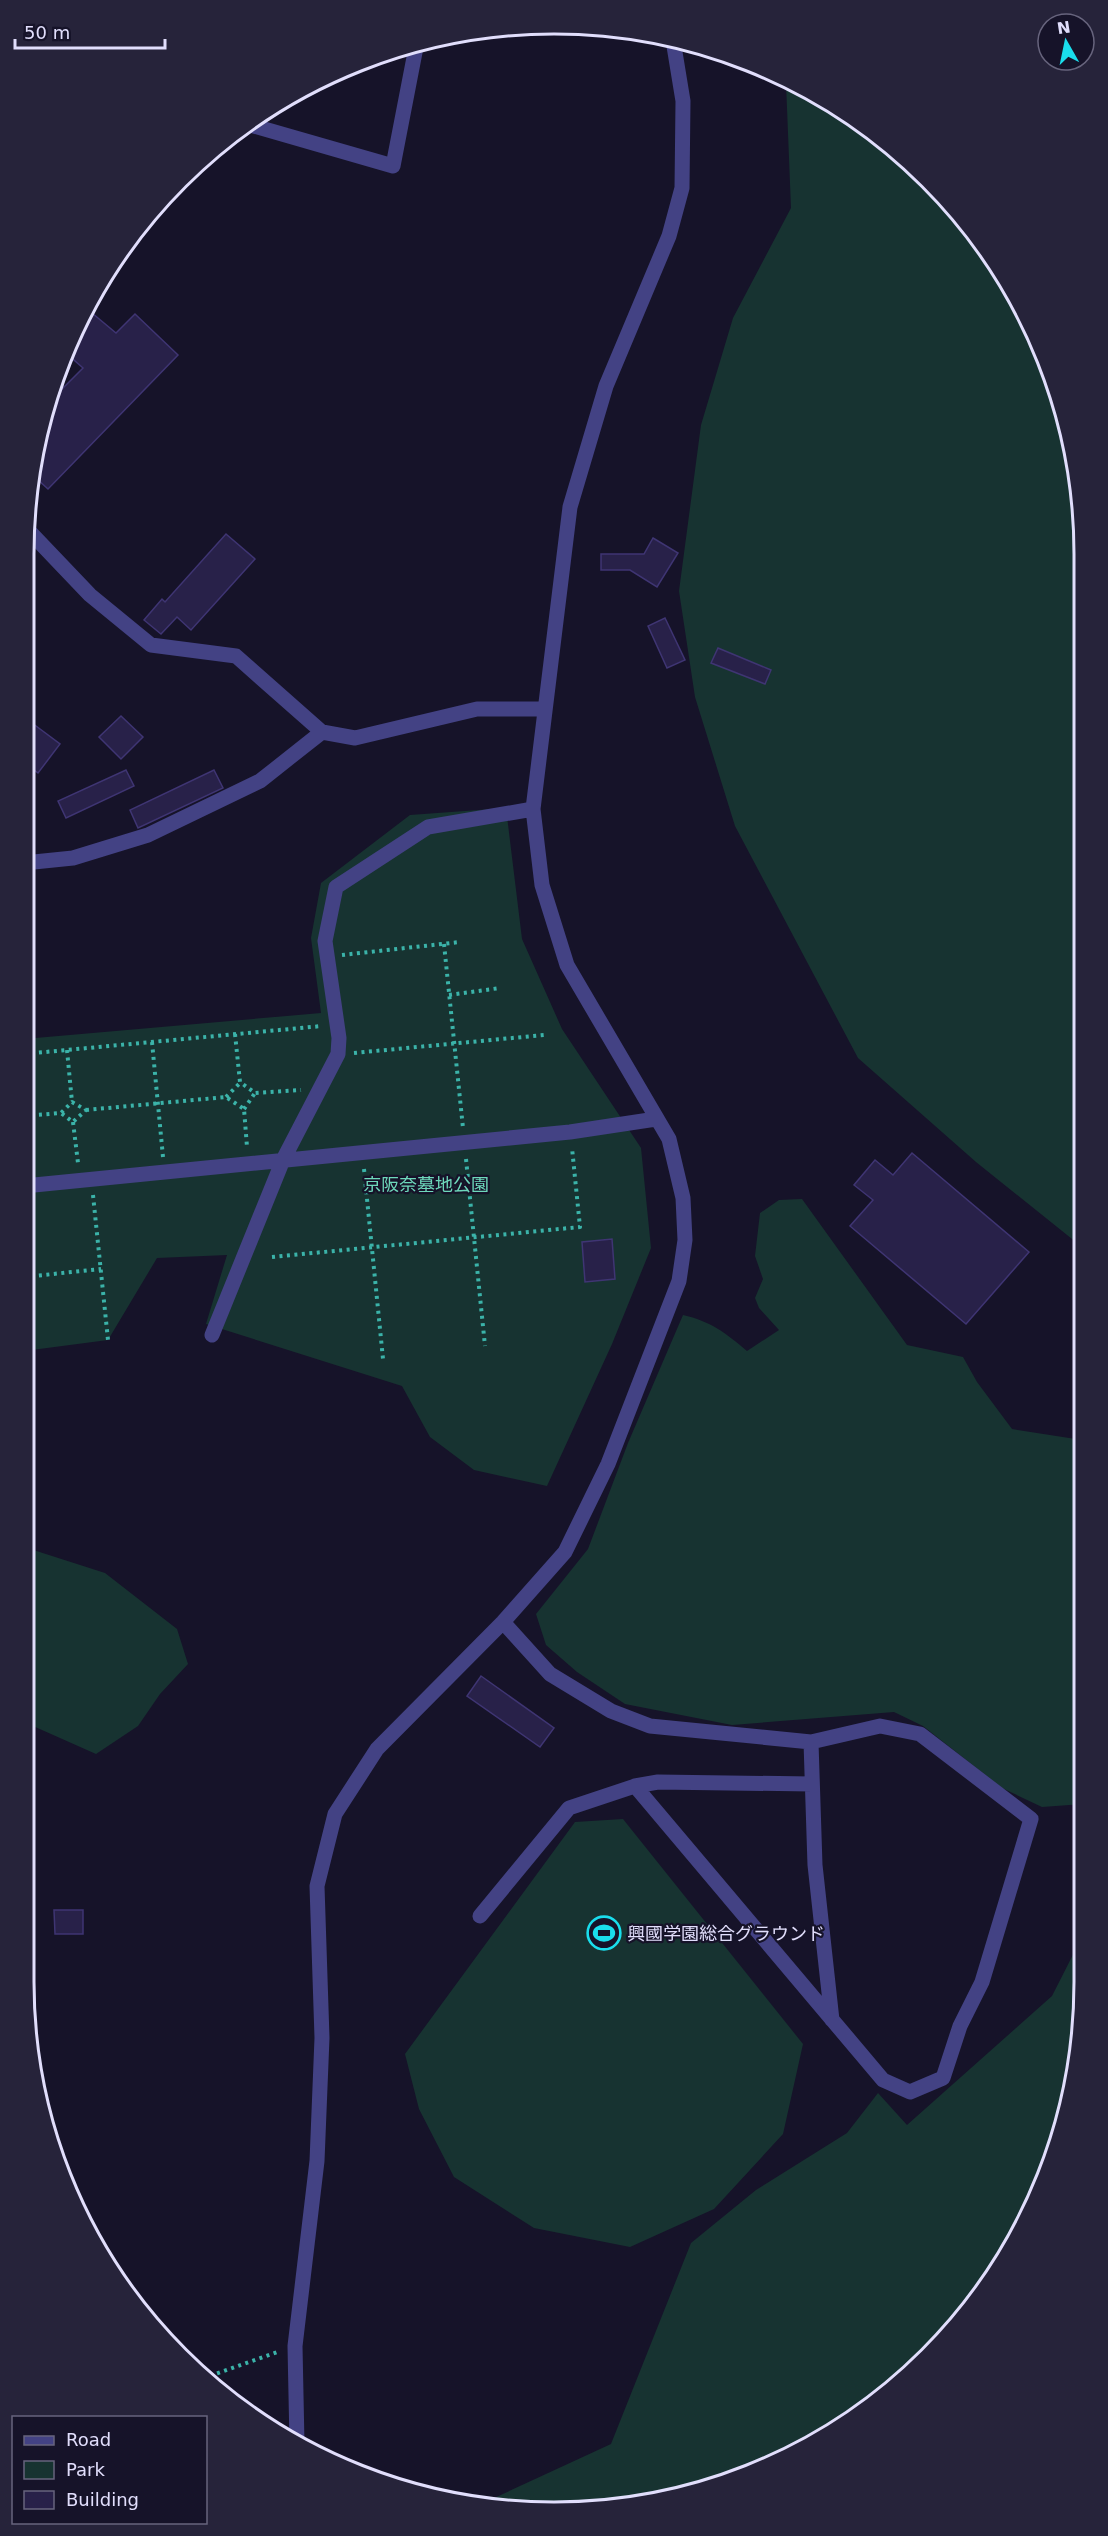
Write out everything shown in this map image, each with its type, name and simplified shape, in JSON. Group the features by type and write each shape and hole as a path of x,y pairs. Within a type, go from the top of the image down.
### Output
{"street":[{"path":"297,2433 295,2346 317,2161 322,2038 317,1886 335,1814 377,1749 503,1622 565,1552 608,1464 680,1281 685,1240 683,1198 669,1139 567,965 542,885 533,809 570,507 606,386 669,236 681,188 683,101 674,49"},
{"path":"258,127 393,166 415,54"},
{"path":"35,537 90,595 151,645 236,656 322,732 355,738 477,709 545,709"},
{"path":"34,862 73,858 148,835 260,781 322,732"},
{"path":"212,1335 283,1160 338,1054 337,1025 325,941 336,887 428,828 533,809"},
{"path":"34,1185 570,1132 656,1119"},
{"path":"503,1622 550,1674 611,1711 650,1726 810,1742 880,1726 920,1734 1030,1819 982,1982 960,2026 943,2078 910,2092 883,2080 635,1786"},
{"path":"810,1742 815,1865 832,2020"},
{"path":"480,1917 569,1808 635,1786 658,1782 812,1784"}],"path":[{"path":"328,957 460,942"},
{"path":"449,994 500,988"},
{"path":"34,1053 337,1025"},
{"path":"235,1034 240,1083"},
{"path":"338,1054 544,1035"},
{"path":"152,1042 165,1172"},
{"path":"67,1050 72,1102"},
{"path":"240,1083 255,1093 320,1088"},
{"path":"72,1102 86,1110 226,1097 240,1083"},
{"path":"249,1164 244,1109 255,1093"},
{"path":"226,1097 244,1109"},
{"path":"34,1115 61,1113 72,1102"},
{"path":"73,1122 86,1110"},
{"path":"61,1113 73,1122 101,1269 108,1340"},
{"path":"272,1257 580,1227 570,1132"},
{"path":"362,1153 383,1359"},
{"path":"34,1276 101,1269"},
{"path":"213,2375 295,2346"}],"green space":[{"path":"786,89 843,122 870,142 897,163 945,211 986,265 1020,324 1046,387 1056,420 1069,486 1074,554 1074,1241 976,1162 858,1058 735,826 695,697 679,591 701,425 733,318 791,208"},
{"name":"京阪奈墓地公園","path":"506,808 522,939 562,1029 641,1148 651,1248 612,1344 547,1486 474,1470 430,1437 402,1386 206,1324 227,1255 157,1258 108,1340 34,1350 34,1038 321,1013 311,938 321,883 410,815"},
{"path":"802,1199 907,1345 963,1357 977,1382 1012,1429 1074,1439 1074,1805 1042,1807 1002,1788 923,1726 894,1712 732,1725 625,1704 577,1672 546,1645 536,1614 588,1549 628,1443 683,1315 717,1328 747,1351 779,1330 759,1308 755,1298 763,1279 755,1256 760,1213 779,1200"},
{"path":"34,1550 105,1573 177,1629 188,1664 160,1694 138,1726 96,1754 34,1726"},
{"name":"興國学園総合グラウンド","path":"623,1819 803,2044 783,2134 714,2209 630,2247 534,2228 454,2177 419,2109 405,2054 575,1822"},
{"path":"1074,1953 1072,2016 1064,2083 1046,2149 1034,2181 1004,2242 986,2271 945,2325 897,2373 843,2414 814,2432 753,2462 721,2474 655,2492 622,2497 554,2502 495,2498 611,2444 691,2243 756,2190 847,2133 878,2093 907,2125 1052,1996"}],"building":[{"path":"93,314 116,333 135,314 178,355 48,489 40,481 52,420 61,390 83,368 73,359"},
{"path":"226,534 255,559 191,630 177,617 161,634 144,620 162,599 165,602"},
{"path":"653,538 678,553 657,587 630,570 601,570 601,554 644,554"},
{"path":"665,618 685,660 667,668 648,626"},
{"path":"718,648 771,670 765,684 711,663"},
{"path":"121,716 143,737 121,759 99,737"},
{"path":"34,724 60,744 38,773 34,770"},
{"path":"126,770 134,786 66,818 58,801"},
{"path":"214,770 223,788 138,828 130,810"},
{"path":"912,1153 1029,1252 966,1324 850,1226 873,1200 854,1185 875,1160 893,1175"},
{"path":"612,1239 615,1279 585,1282 582,1242"},
{"path":"481,1676 554,1728 540,1747 467,1696"},
{"path":"54,1910 83,1910 83,1934 55,1934"}],"place":[{"name":"興國学園総合グラウンド","path":"604,1933"}]}
